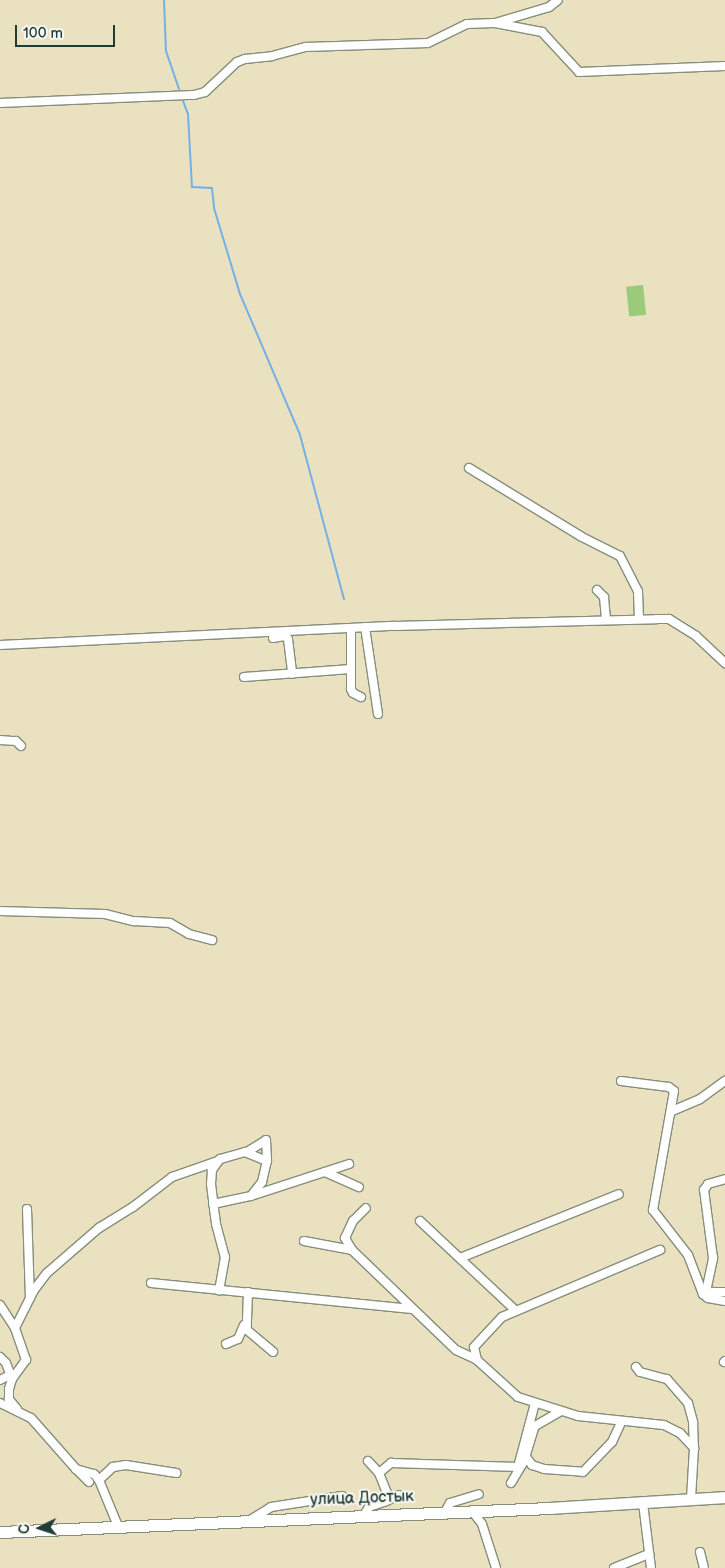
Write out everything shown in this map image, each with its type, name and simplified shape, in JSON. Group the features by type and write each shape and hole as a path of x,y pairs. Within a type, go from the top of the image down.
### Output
{"main road":[{"name":"улица Достык","path":"0,1532 643,1503 725,1497"}],"street":[{"path":"495,23 549,7 558,0"},
{"path":"0,104 194,94 205,92 226,72 245,59 272,56 306,47 428,43 468,24 495,23 542,32 579,72 725,66"},
{"path":"469,468 582,537 620,556 638,591 638,619"},
{"path":"596,590 604,597 606,620"},
{"path":"0,645 283,634 365,627 638,619 669,620 676,623 696,636 725,663"},
{"path":"365,627 378,714"},
{"path":"351,628 353,693 361,697"},
{"path":"273,638 283,634"},
{"path":"283,634 291,650 292,674"},
{"path":"244,677 351,669"},
{"path":"0,740 16,741 21,746"},
{"path":"0,910 105,914 134,921 170,923 189,934 212,940"},
{"path":"621,1081 673,1089 672,1111 652,1210 688,1255 705,1296"},
{"path":"672,1111 700,1099 725,1081"},
{"path":"15,1328 30,1298 47,1273 98,1228 133,1207 172,1177 246,1152 266,1140 268,1161 262,1182 251,1196"},
{"path":"246,1152 268,1161"},
{"path":"218,1161 210,1176 213,1204 224,1257 219,1290"},
{"path":"213,1204 251,1196 349,1164"},
{"path":"325,1172 359,1188"},
{"path":"705,1296 713,1258 704,1190 708,1184 725,1179"},
{"path":"460,1258 618,1194"},
{"path":"340,1249 353,1221 366,1208"},
{"path":"27,1209 30,1298"},
{"path":"420,1221 515,1310"},
{"path":"345,1238 352,1250 412,1309 459,1352 477,1360 518,1397 534,1404 561,1411 670,1427 688,1439 694,1448"},
{"path":"304,1241 352,1250"},
{"path":"477,1360 474,1347 502,1317 660,1250"},
{"path":"151,1283 412,1309"},
{"path":"226,1344 238,1339 246,1327 248,1292"},
{"path":"705,1296 713,1292 725,1292"},
{"path":"705,1296 725,1301"},
{"path":"0,1305 15,1328 26,1360 11,1377 0,1380"},
{"path":"246,1327 273,1352"},
{"path":"0,1357 11,1377 8,1399 17,1409 46,1431 76,1469 89,1482"},
{"path":"636,1367 640,1372 666,1379 688,1403 693,1422 694,1448 691,1499"},
{"path":"0,1403 17,1409"},
{"path":"511,1483 518,1467 534,1404"},
{"path":"518,1467 526,1457 535,1426 561,1411"},
{"path":"526,1457 532,1465 544,1469 583,1472 612,1442 622,1421"},
{"path":"368,1461 379,1473 386,1493 386,1500"},
{"path":"379,1473 391,1464 401,1463 518,1467"},
{"path":"99,1480 113,1467 126,1465 150,1466 176,1473"},
{"path":"76,1469 94,1474 99,1480 118,1526"},
{"path":"445,1512 450,1503 479,1494"},
{"path":"252,1520 271,1507 342,1496"},
{"path":"364,1515 369,1507 399,1496"},
{"path":"643,1503 651,1568"},
{"path":"472,1511 482,1524 498,1567"},
{"path":"700,1552 704,1568"},
{"path":"614,1568 649,1554"}],"green space":[{"path":"643,285 646,315 629,317 626,287"}],"waterway":[{"path":"164,0 166,51 179,89"},
{"path":"183,101 188,114 192,187 212,188 214,208 240,294 300,435 344,599"}]}
